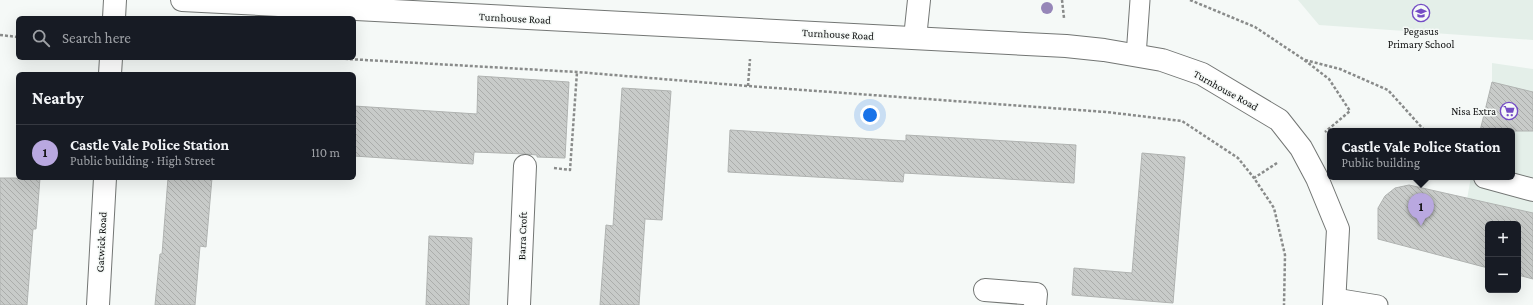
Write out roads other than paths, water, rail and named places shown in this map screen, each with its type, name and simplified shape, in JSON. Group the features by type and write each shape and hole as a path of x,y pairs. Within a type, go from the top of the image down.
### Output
{"street":[{"path":"114,16 115,0"},
{"name":"Turnhouse Road","path":"182,0 399,6 1066,46 1104,50 1162,60 1202,74 1278,120 1324,176 1338,229 1334,301"},
{"path":"915,38 919,0"},
{"path":"110,72 111,60"},
{"name":"Barra Croft","path":"519,305 525,166"},
{"name":"Gatwick Road","path":"98,305 104,180"},
{"path":"1496,180 1533,190"},
{"path":"986,290 1036,294 1035,305"}],"lane":[{"path":"1136,56 1140,0"},
{"path":"1334,301 1378,305"}],"place":[{"name":"Pegasus Primary School","path":"1421,13"},
{"name":"Nisa Extra","path":"1509,111"},
{"name":"Castle Vale Police Station","path":"1421,226"}]}
